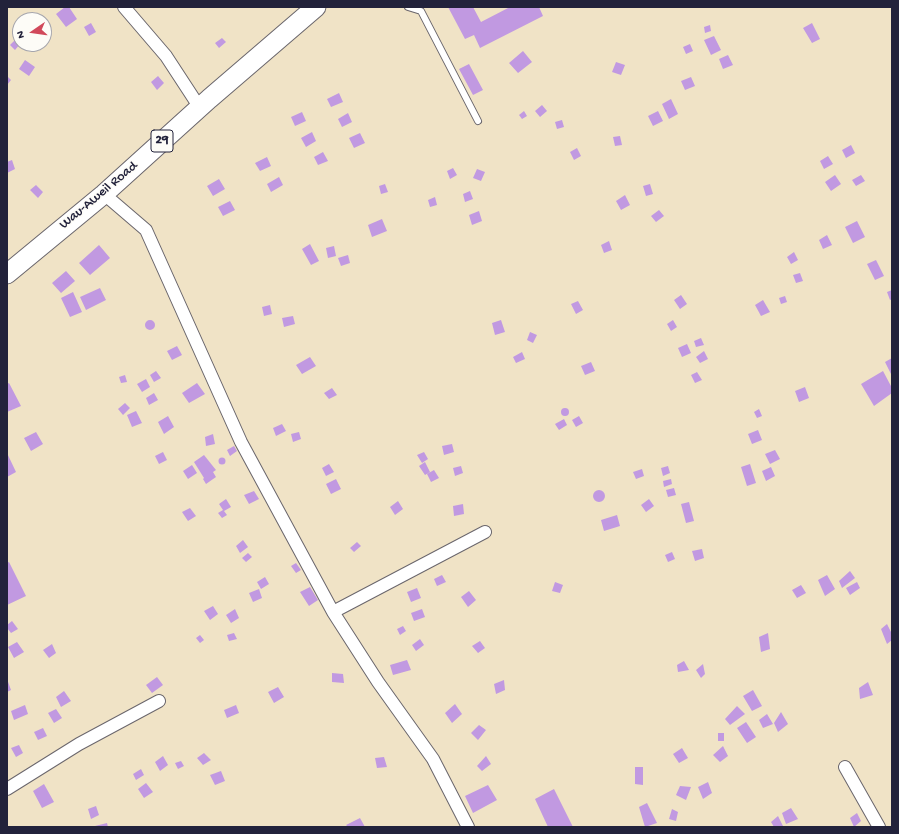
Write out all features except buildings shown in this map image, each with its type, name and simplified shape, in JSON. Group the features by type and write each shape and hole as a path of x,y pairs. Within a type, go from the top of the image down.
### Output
{"main road":[{"name":"Wau-Aweil Road","path":"10,266 104,194 316,7"}],"street":[{"path":"124,7 166,56 200,108"},
{"path":"104,194 146,230 241,442 333,612 378,682 433,759 468,827"},
{"path":"333,612 485,532"},
{"path":"7,789 79,744 159,701"},
{"path":"845,767 879,827"}],"lane":[{"path":"408,7 422,11 478,121"}]}
